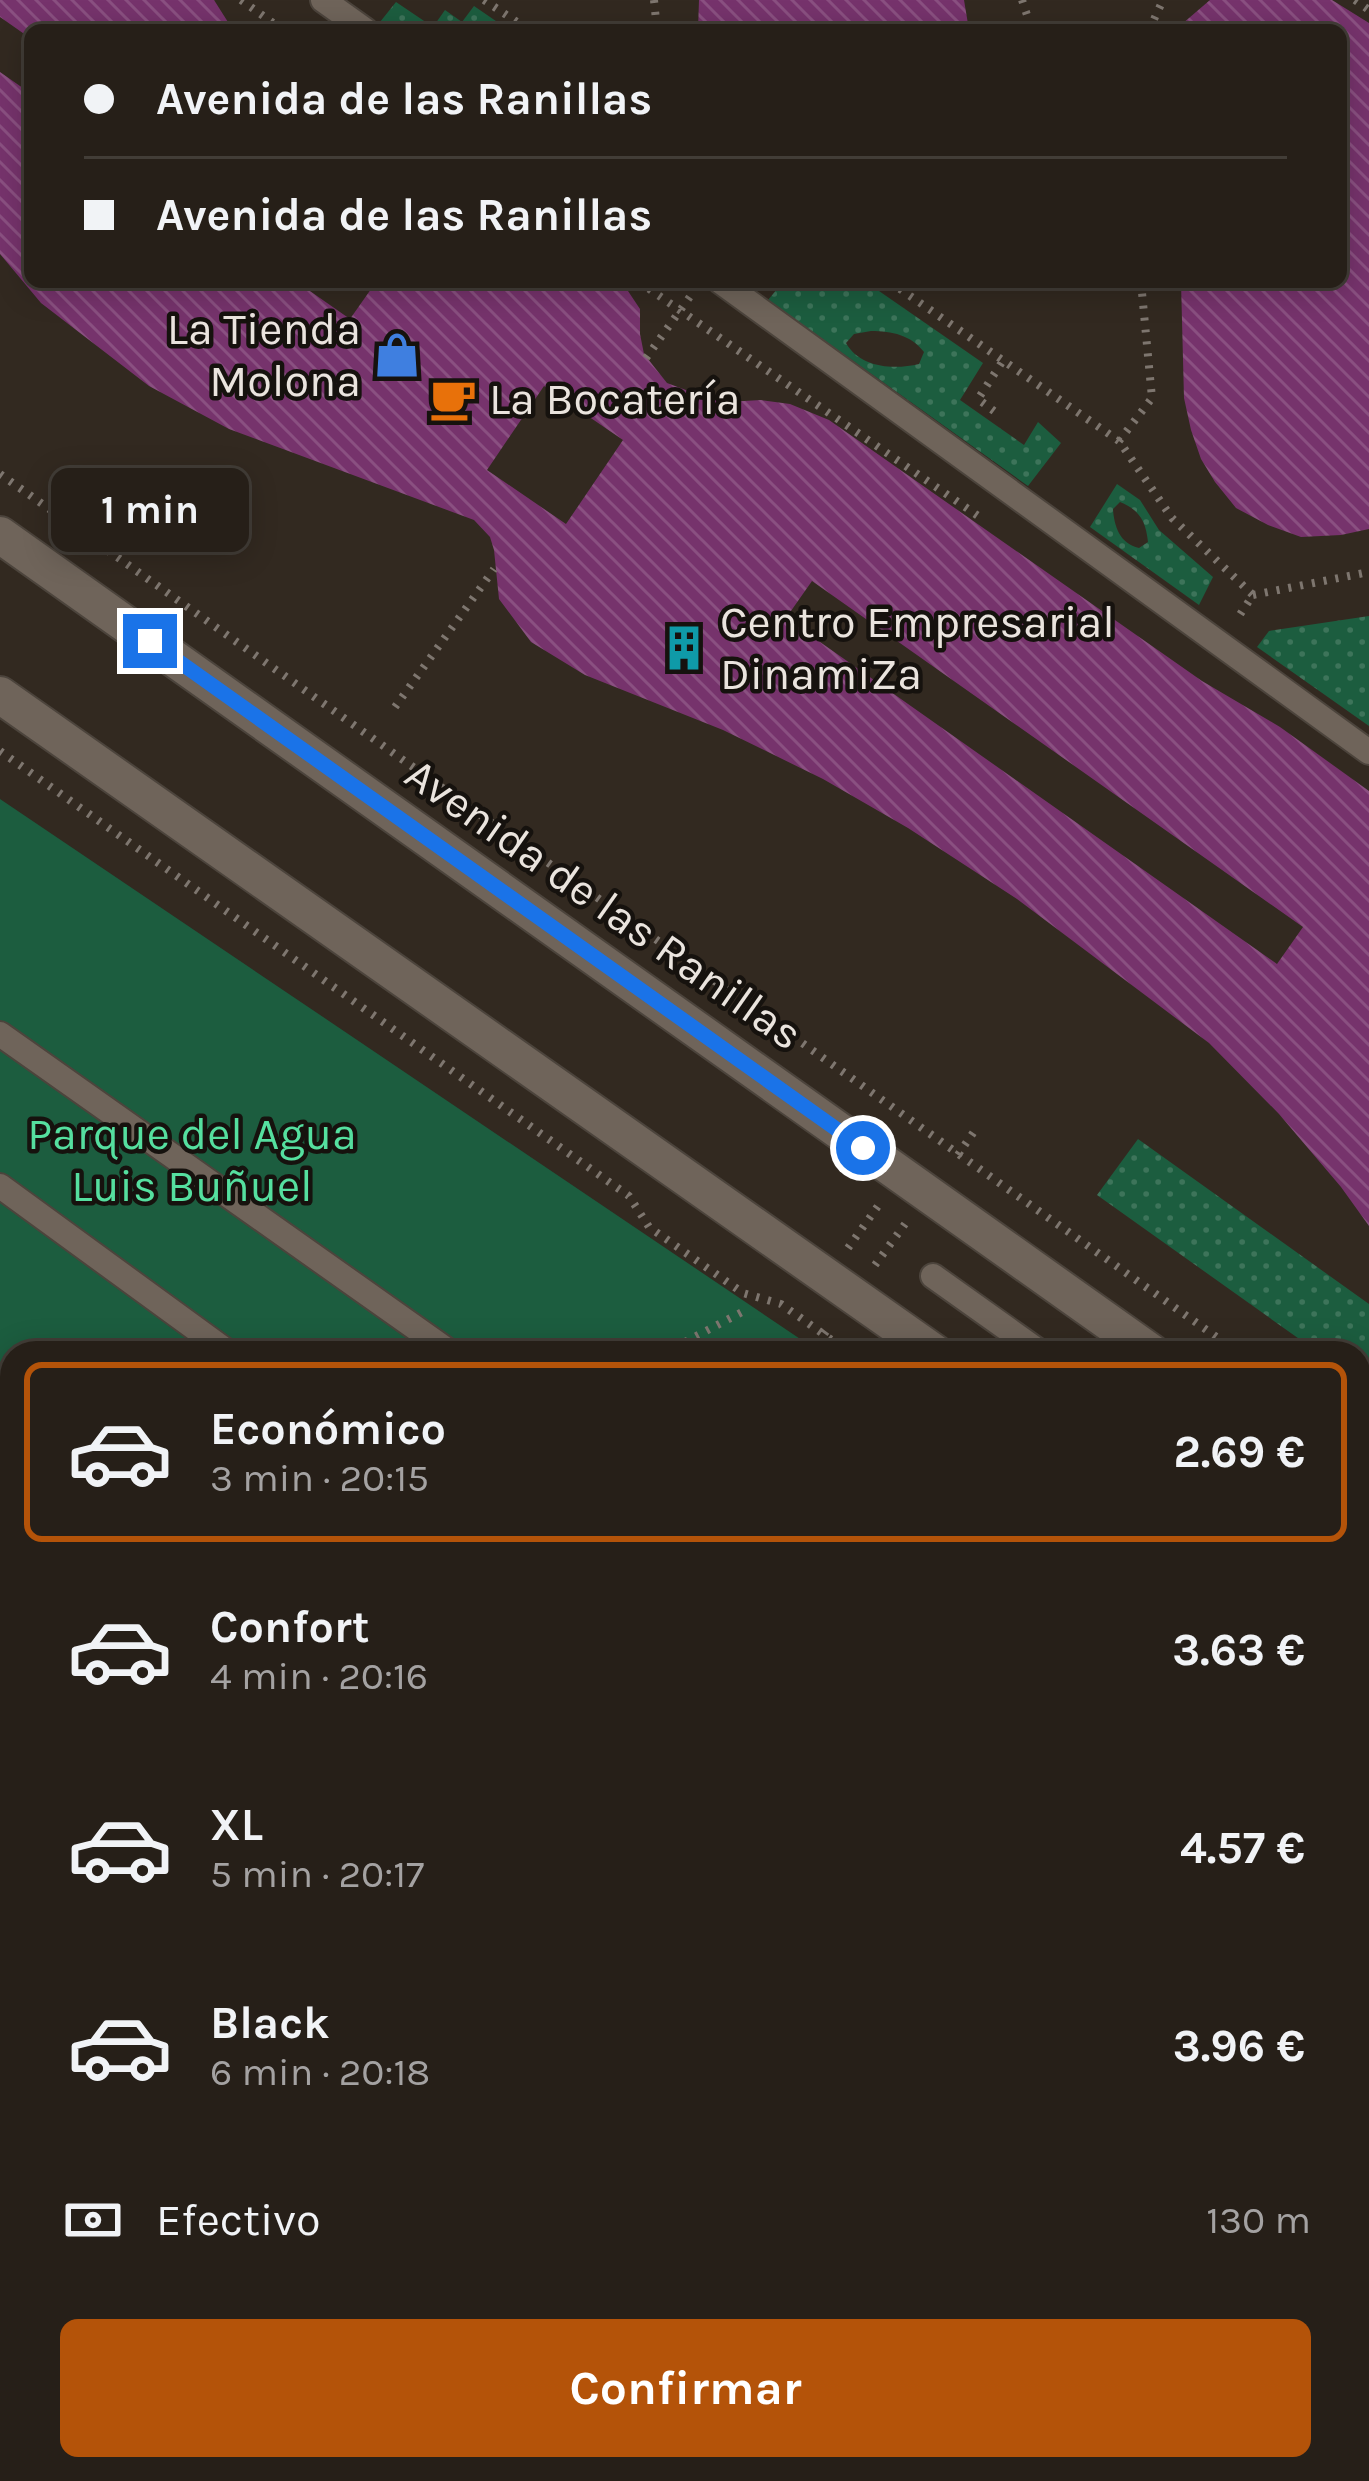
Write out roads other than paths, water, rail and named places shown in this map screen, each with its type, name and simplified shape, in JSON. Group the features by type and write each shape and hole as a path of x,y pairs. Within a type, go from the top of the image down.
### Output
{"main road":[{"name":"Avenida de las Ranillas","path":"0,535 1135,1341"},
{"path":"0,695 917,1341"}],"lane":[{"path":"323,0 357,24"},
{"path":"729,288 1369,752"},
{"path":"0,1034 434,1341"},
{"path":"0,1186 213,1341"},
{"path":"933,1276 1024,1341"}],"place":[{"name":"La Tienda Molona","path":"397,355"},
{"name":"La Bocatería","path":"453,399"},
{"name":"Centro Empresarial DinamiZa","path":"684,648"}],"park label":[{"name":"Parque del Agua Luis Buñuel","path":"192,1160"}]}
